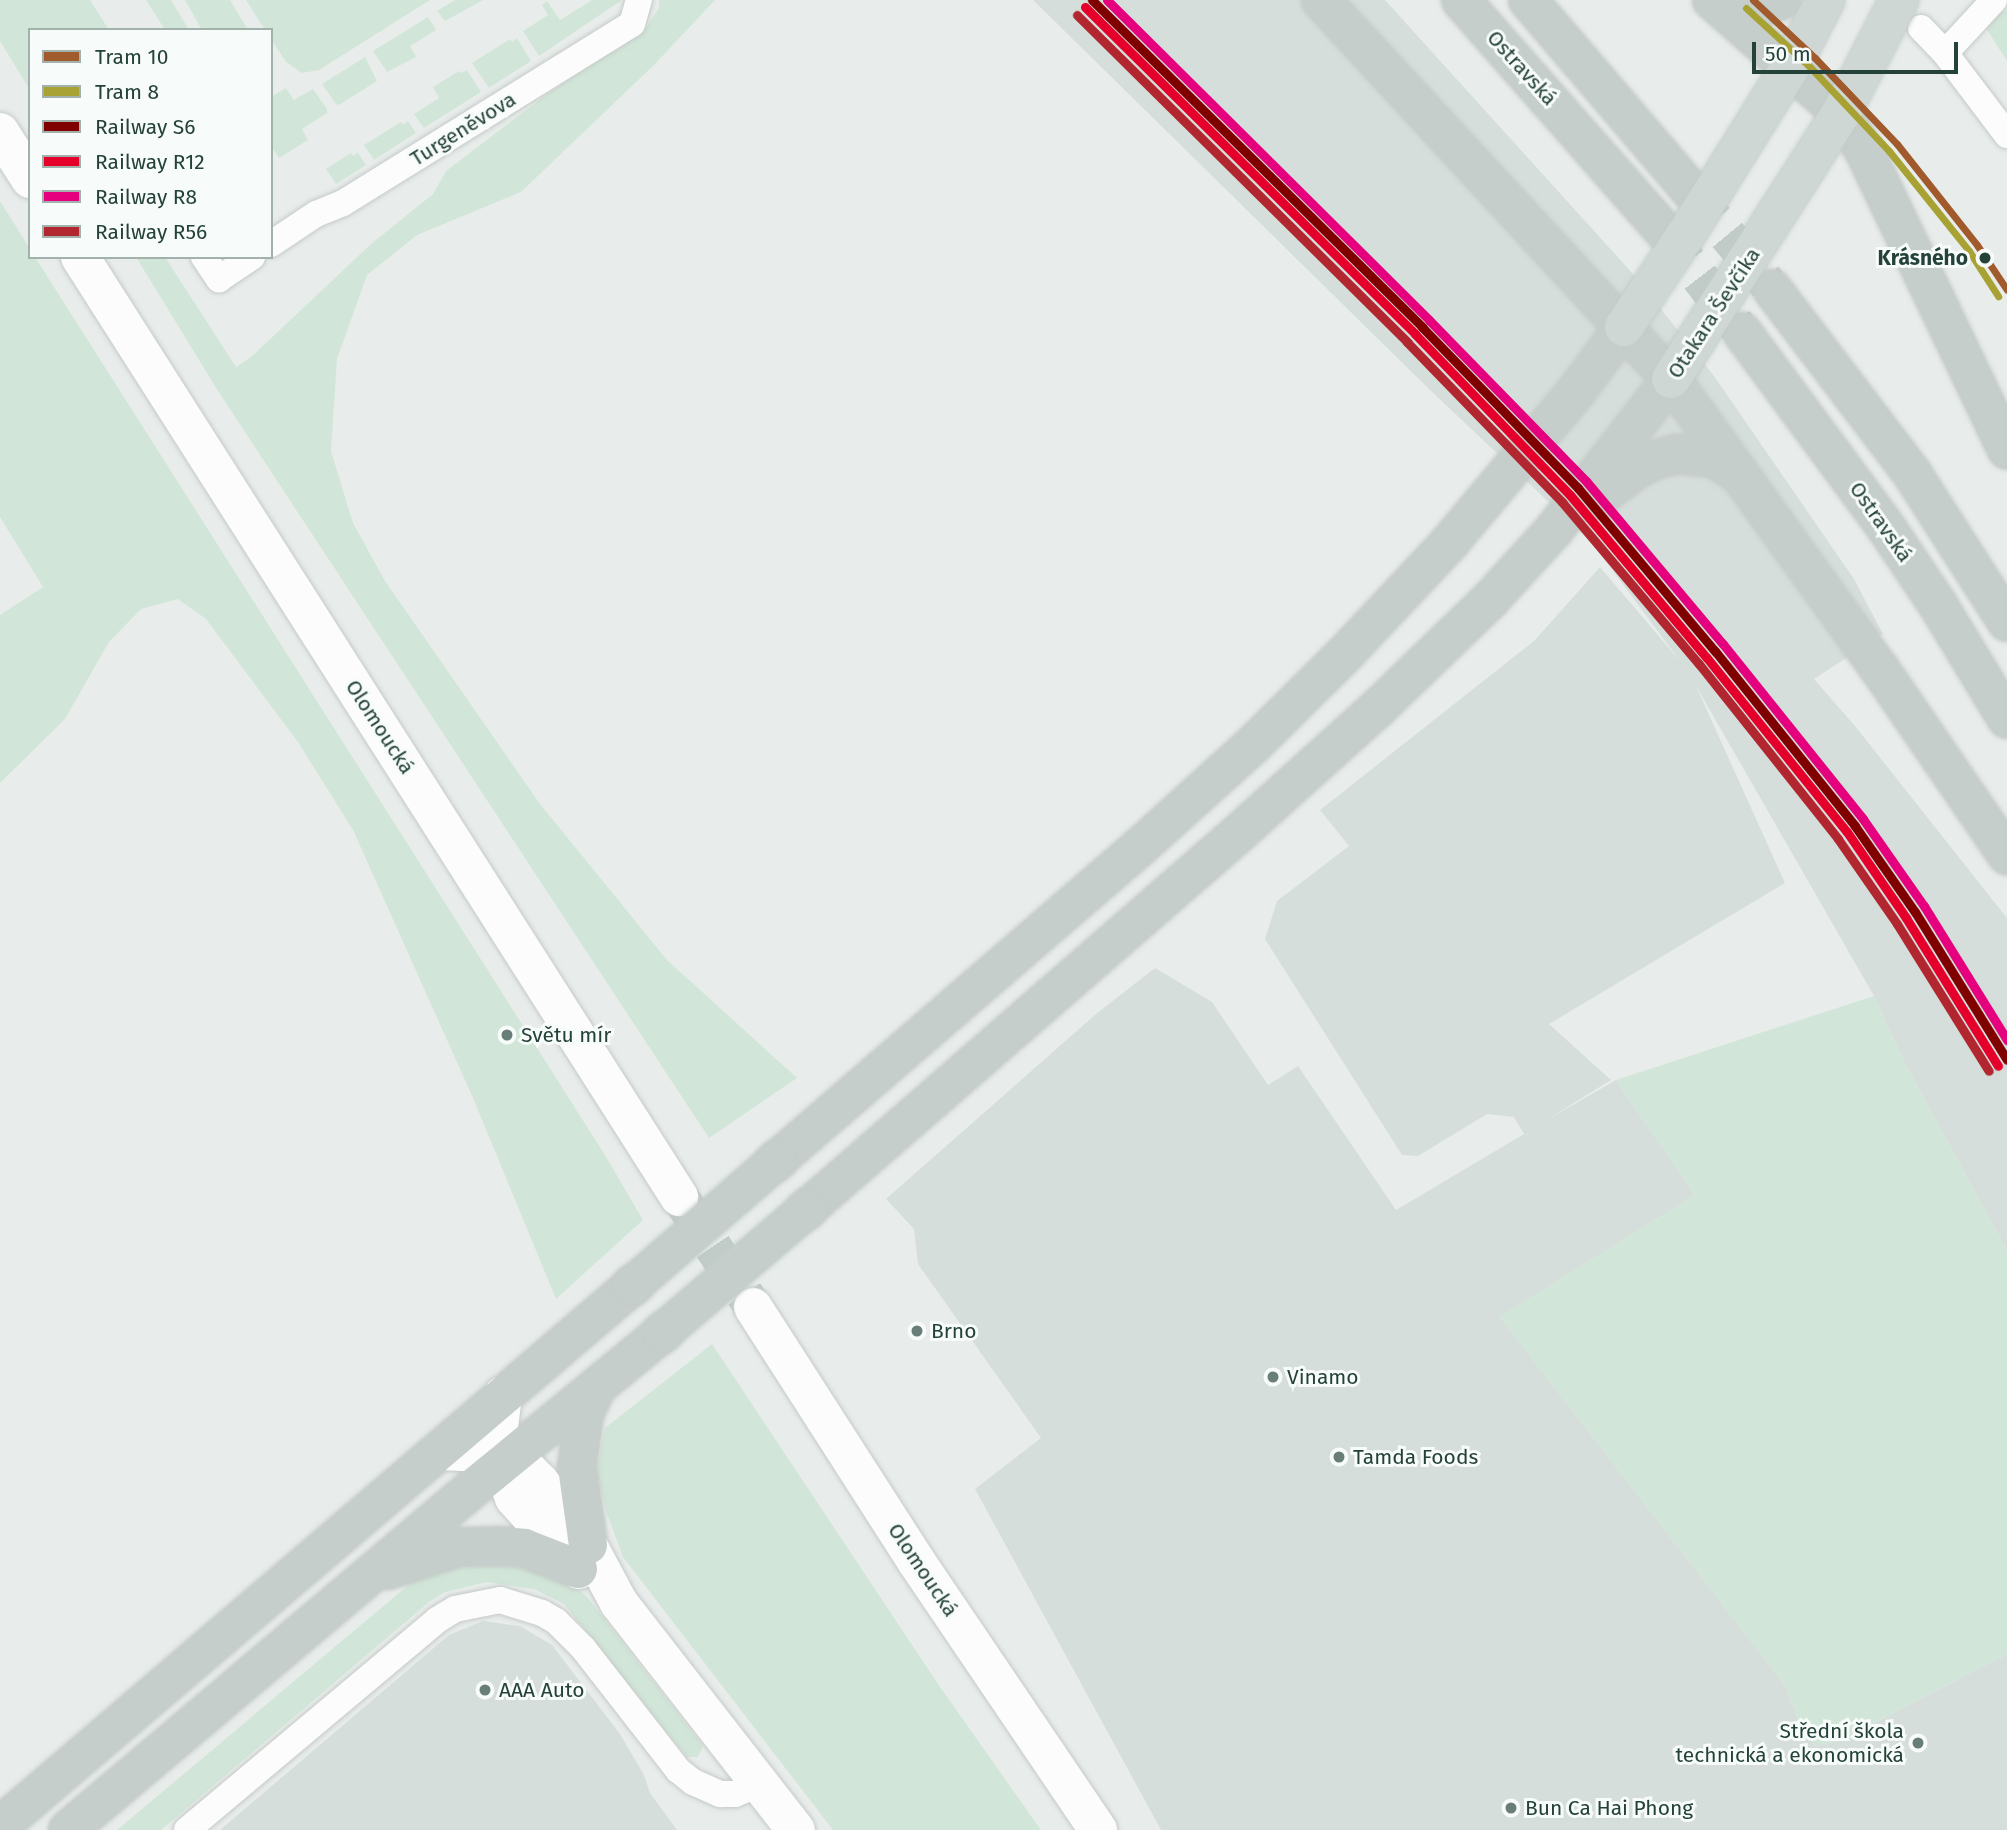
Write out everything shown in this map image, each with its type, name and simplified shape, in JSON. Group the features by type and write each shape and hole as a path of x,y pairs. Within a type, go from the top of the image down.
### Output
{"highway":[{"path":"1321,0 1671,379 1879,668 2007,855"},
{"name":"Ostravská","path":"1461,0 1665,232"},
{"path":"1528,0 1691,191"},
{"path":"1712,0 1842,113 1864,150 2006,447"},
{"path":"1718,0 1740,7 1761,6 1781,0"},
{"path":"1772,289 1913,475 2007,622"},
{"path":"0,1826 441,1451 1121,864 1254,744 1345,654 1450,542 1575,393 1624,327"},
{"name":"Ostravská","path":"1742,332 1887,528 1938,605 2007,719"},
{"name":"Otakara Ševčíka","path":"355,1587 807,1209 1303,777 1491,599 1553,530 1671,379"},
{"path":"1553,530 1654,460 1677,454 1714,458 1742,476"},
{"path":"68,1830 355,1587 402,1563 459,1547 524,1548 583,1557 577,1467 584,1414 596,1388"}],"main road":[{"path":"1624,327 1685,236 1791,66 1825,0"},
{"name":"Otakara Ševčíka","path":"1671,379 1842,113 1910,14"},
{"path":"0,132 28,176"},
{"name":"Olomoucká","path":"81,259 680,1197"},
{"name":"Olomoucká","path":"753,1307 915,1561 1098,1830"},
{"path":"503,1395 499,1430 507,1461 508,1482 514,1498 583,1557 796,1830"},
{"path":"441,1451 485,1453 507,1461"}],"street":[{"name":"Turgeněvova","path":"273,243 316,214 343,203 632,24 639,0"},
{"path":"1945,54 1994,0"},
{"path":"1910,14 1945,54 2007,135"},
{"path":"205,259 219,279 249,259"},
{"path":"187,1830 438,1620 455,1609 500,1600 542,1613 556,1621 583,1648 678,1769 693,1782 720,1794 735,1794 760,1783"}],"shaded area":[{"path":"1033,0 1385,0 1634,275 1714,376 1854,579 1883,634 1814,679 1855,726 2007,918 2007,1251 1903,1060 1874,996 1696,686 1785,883 1549,1024 1611,1080 1545,1121 1616,1080 1695,1195 1500,1317 1784,1684 1797,1716 1815,1746 1841,1740 2007,1654 2007,1830 1161,1830 975,1489 1041,1438 918,1264 914,1229 886,1199 1096,1014 1155,968 1212,1002 1268,1085 1298,1066 1396,1210 1524,1134 1514,1117 1487,1114 1418,1156 1402,1155 1265,939 1277,901 1349,846 1320,810 1534,641 1600,567 1680,661 1592,543 1429,389"},
{"name":"AAA Auto","path":"483,1621 520,1626 552,1645 620,1734 644,1775 650,1793 677,1830 220,1830 449,1635"}],"green space":[{"path":"0,0 90,0 108,28 28,28 28,87 0,41"},
{"path":"146,0 171,0 188,28 164,28"},
{"path":"185,0 230,0 247,28 201,28"},
{"path":"246,0 430,0 319,70 302,73 286,62 273,42 273,28 264,28"},
{"path":"455,0 483,0 445,21 437,11"},
{"path":"592,0 622,0 539,56 523,31 548,15 542,5 547,1 560,20"},
{"path":"659,0 715,0 654,65 521,192 417,235 367,275 337,359 331,451 353,523 385,581 540,804 667,960 797,1078 709,1138 218,391 137,259 166,259 236,367 251,357 371,244 433,194 446,171 547,94 647,26 659,8"},
{"path":"2007,10 2007,61 1986,28 1998,14"},
{"path":"428,17 436,30 410,46 416,57 387,72 373,51"},
{"path":"517,38 531,61 489,88 472,63 510,39 512,42"},
{"path":"365,57 377,81 339,105 336,104 322,84"},
{"path":"467,70 481,92 424,128 414,114 439,98 433,87 459,71 461,73"},
{"path":"286,88 294,100 313,89 327,109 327,113 302,129 308,140 279,158 273,149 273,96"},
{"path":"408,121 416,133 374,160 364,145 401,122 403,125"},
{"path":"351,153 353,156 358,153 366,165 336,184 326,169"},
{"path":"0,201 28,246 28,259 36,259 605,1155 643,1220 556,1299 473,1098 353,830 298,742 206,619 178,599 141,609 109,642 65,719 0,783 0,615 43,587 0,517"},
{"path":"1874,996 1903,1060 2007,1251 2007,1654 1841,1740 1815,1746 1797,1716 1784,1684 1500,1317 1695,1195 1616,1080"},
{"path":"712,1344 938,1684 1041,1830 833,1830 623,1557 606,1511 597,1470 605,1428"},
{"path":"499,1558 574,1585 588,1598 703,1746 698,1757 687,1757 564,1604 534,1589 487,1582 445,1592 429,1602 161,1830 117,1830 418,1577 440,1565"}],"tunnel":[{"path":"1691,191 1768,284"},
{"path":"1665,232 1738,327"},
{"path":"681,1199 753,1307"}],"tram line":[{"name":"10","path":"1753,0 1815,58 1897,144 1977,245 2007,290"},
{"name":"8","path":"1746,8 1808,65 1889,151 1969,251 1998,296"}],"rail line":[{"name":"S6","path":"1092,0 1422,327 1578,488 1715,651 1855,826 1915,912 2007,1060"},
{"name":"R8","path":"1107,0 1429,320 1586,481 1723,644 1863,819 1924,906 2007,1040"},
{"name":"R12","path":"1085,7 1415,334 1570,495 1707,658 1847,832 1906,918 1998,1066"},
{"name":"R56","path":"1077,15 1407,342 1562,502 1699,664 1838,839 1897,924 1989,1071"}],"place":[{"name":"Krásného","path":"1985,258"},
{"name":"Světu mír","path":"507,1035"},
{"name":"Brno","path":"917,1331"},
{"name":"Vinamo","path":"1273,1377"},
{"name":"Tamda Foods","path":"1339,1457"},
{"name":"AAA Auto","path":"485,1690"},
{"name":"Střední škola technická a ekonomická","path":"1918,1743"},
{"name":"Bun Ca Hai Phong","path":"1511,1808"}]}
